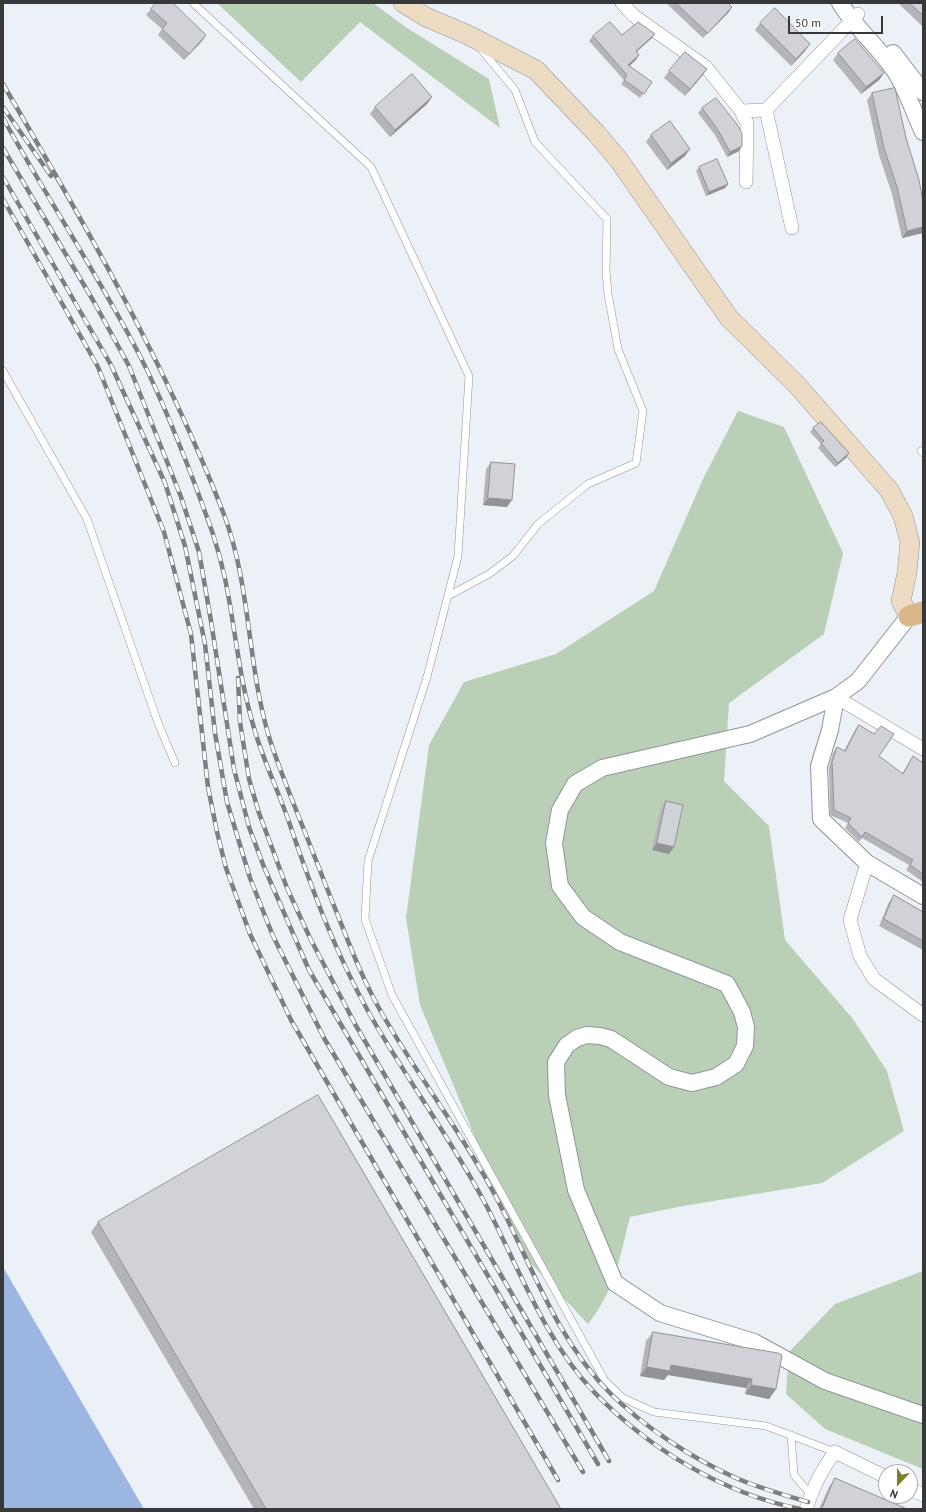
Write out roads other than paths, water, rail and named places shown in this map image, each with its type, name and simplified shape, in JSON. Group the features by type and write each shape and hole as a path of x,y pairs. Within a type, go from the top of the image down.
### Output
{"main road":[{"path":"403,3 426,17 468,34 536,70 618,158 729,318 796,384 889,490 903,516 910,542 907,573 901,601 916,614"}],"street":[{"path":"622,3 634,16 706,67 741,111 747,124 746,182"},
{"path":"840,3 904,65 923,92"},
{"path":"845,3 896,74 923,132"},
{"path":"741,111 766,110 854,17"},
{"path":"766,110 792,228"},
{"path":"916,614 858,682 836,697 750,734 602,768 575,784 560,810 554,843 560,886 583,917 620,942 727,984 742,1012 746,1027 745,1046 736,1064 716,1077 692,1083 669,1077 611,1039 600,1036 588,1035 577,1038 567,1045 556,1062 557,1095 576,1190 615,1283 660,1313 754,1342 825,1381 923,1415"},
{"path":"836,697 923,749"},
{"path":"836,697 830,730 819,766 821,819 867,863 923,896"},
{"path":"867,863 850,920 860,956 874,979 923,1014"},
{"path":"806,1509 810,1495 824,1466 835,1452 878,1473"}],"lane":[{"path":"193,3 371,167 469,376 458,556 427,677 368,862 365,919 392,995 605,1381 623,1398 654,1412 766,1426 835,1452"},
{"path":"448,596 489,574 513,556 538,524 588,484 636,464 643,411 618,350 608,294 606,271 607,219 535,142 515,90 468,34"},
{"path":"3,371 87,518 158,723 175,763"},
{"path":"791,1435 794,1475 810,1495"}],"water":[{"path":"3,1267 144,1509 3,1509"}],"railway":[{"path":"3,84 122,294 176,401 223,512 233,541 240,571 258,692 274,752 351,949 380,1010 483,1173 509,1222 559,1325 591,1372 623,1406 653,1430 686,1452 745,1482 808,1502"},
{"path":"3,107 51,176"},
{"path":"3,118 90,266 140,356 158,393 190,470 220,557 226,581 243,683 258,740 315,895 345,967 383,1037 472,1180 547,1327 561,1350 594,1392 615,1413 663,1450 688,1466 715,1480 771,1502 800,1509"},
{"path":"3,148 94,302 129,366 181,497 199,552 234,769 249,827 264,867 309,970 598,1464"},
{"path":"3,177 111,365 165,483 185,546 205,644 215,733 227,802 250,878 273,936 324,1038 583,1472"},
{"path":"3,199 98,367 164,532 191,634 208,787 217,832 226,868 250,934 291,1020 558,1480"},
{"path":"238,678 240,722 249,779 259,813 287,888 310,938 355,1024 609,1461"}]}
